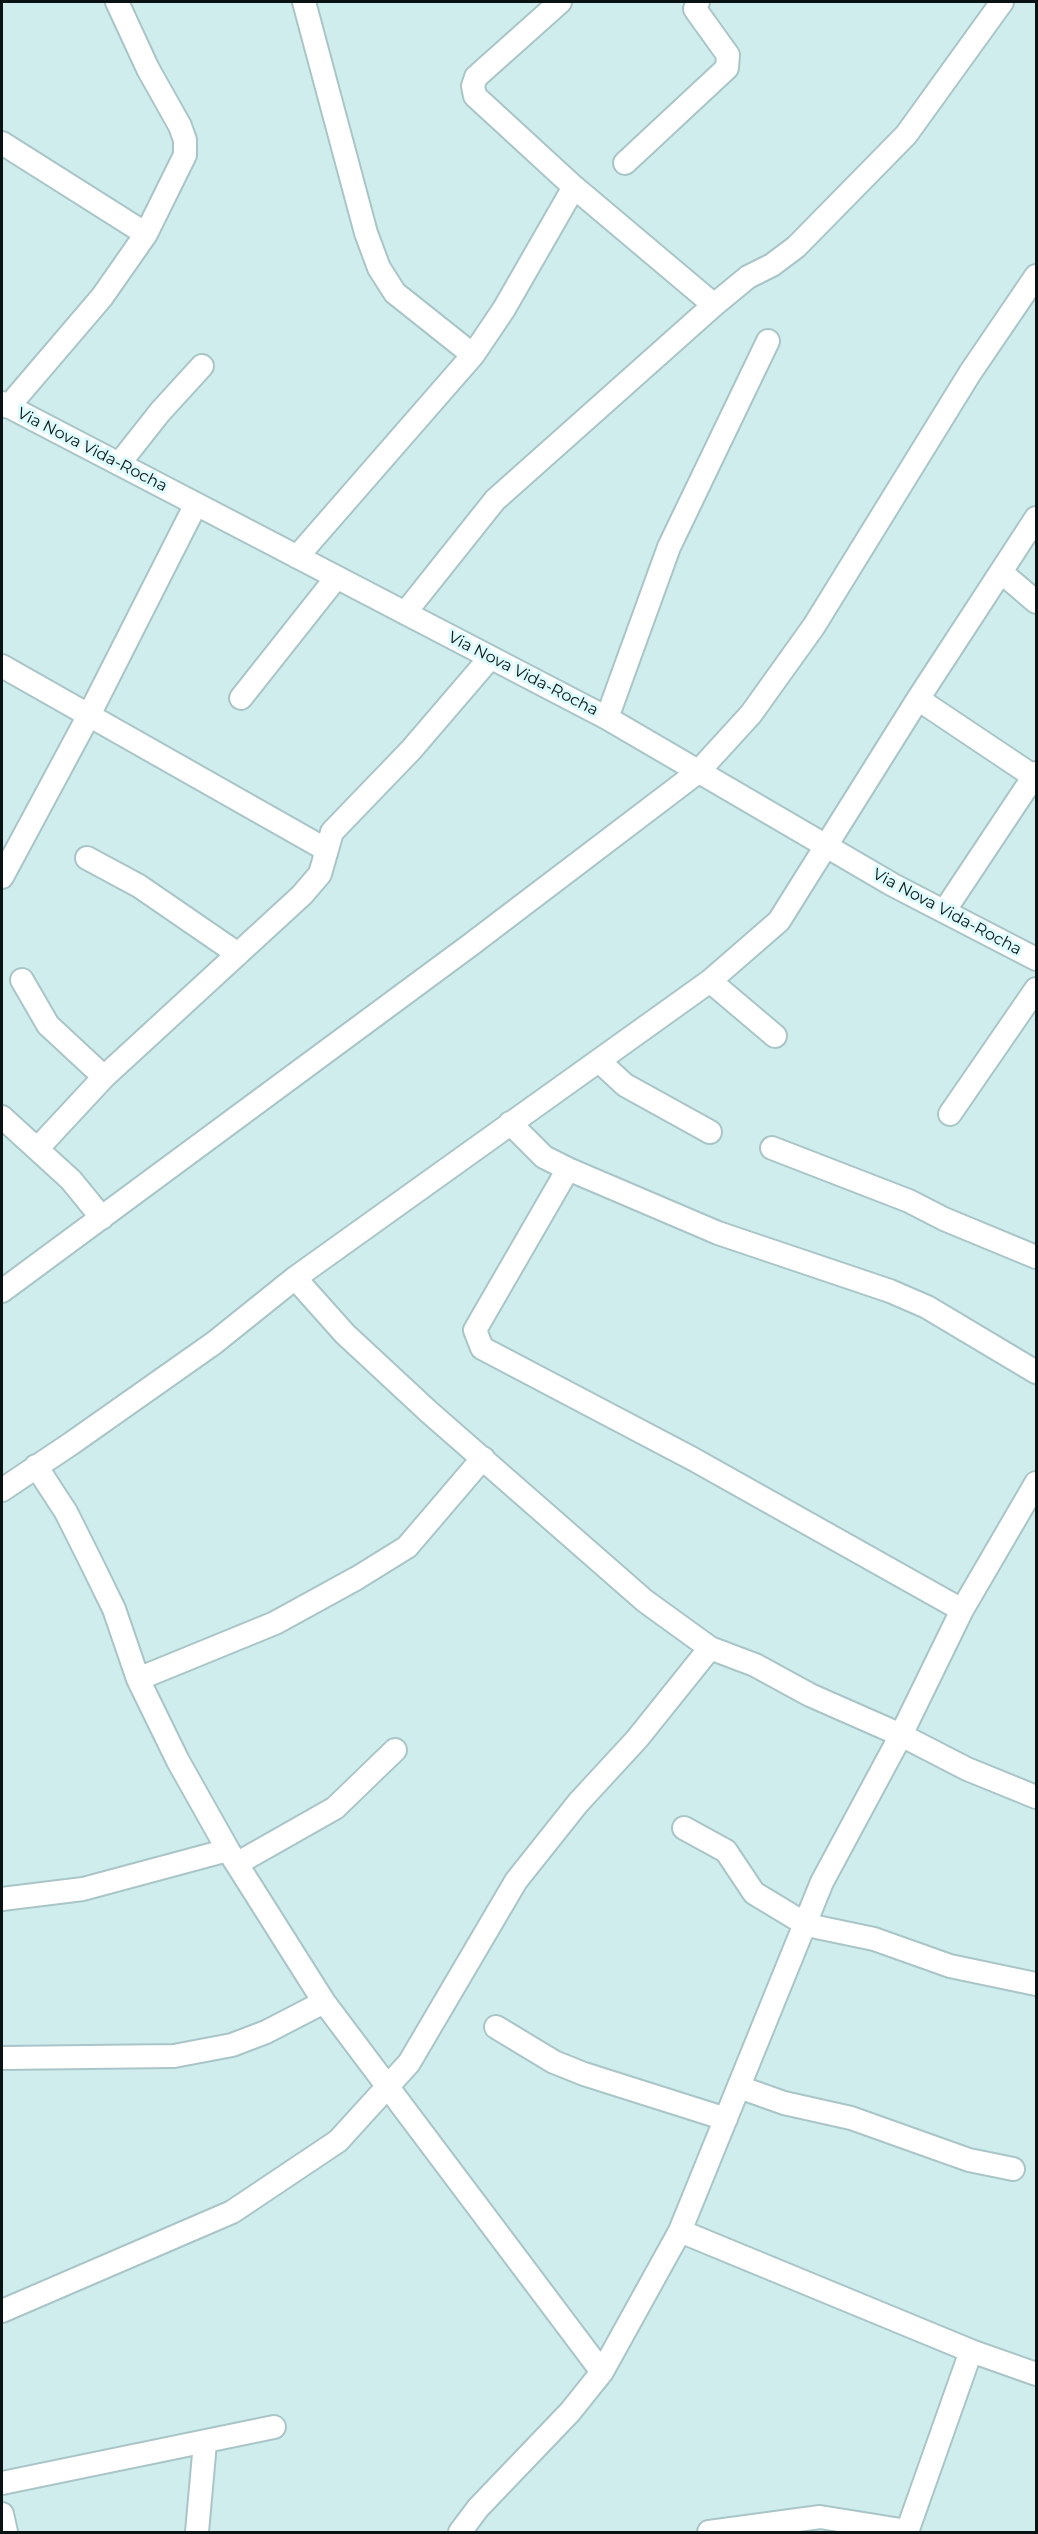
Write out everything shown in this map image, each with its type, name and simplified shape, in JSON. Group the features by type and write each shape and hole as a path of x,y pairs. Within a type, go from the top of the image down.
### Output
{"street":[{"path":"5,405 102,297 146,234 185,155 185,140 117,2"},
{"path":"304,2 366,233 379,268 395,293 473,355"},
{"path":"560,2 476,77 473,86 475,96 574,187 714,305"},
{"path":"625,163 727,68 728,55 694,9 698,2"},
{"path":"405,613 495,500 714,305 748,277 772,265 796,247 906,135 1002,2"},
{"path":"2,144 146,234"},
{"path":"297,557 473,355 504,309 574,187"},
{"path":"2,1291 698,772 751,714 814,626 970,373 1036,276"},
{"path":"607,718 669,547 768,341"},
{"path":"119,464 160,412 202,366"},
{"name":"Via Nova Vida-Rocha","path":"5,405 489,659 607,718 893,885 1036,959"},
{"path":"2,877 89,716 196,504"},
{"path":"2,1490 214,1343 295,1278 711,981 779,921 918,699 1036,518"},
{"path":"1001,572 1036,602"},
{"path":"241,698 336,578"},
{"path":"38,1148 104,1077 302,895 320,874 325,849 332,832 411,750 489,659"},
{"path":"2,666 325,849"},
{"path":"918,699 1036,776 945,910"},
{"path":"87,858 139,886 238,954"},
{"path":"22,980 48,1025 104,1077"},
{"path":"711,981 775,1036"},
{"path":"950,1114 1036,989"},
{"path":"599,1061 625,1085 710,1132"},
{"path":"2,1117 72,1180 102,1218"},
{"path":"510,1123 544,1157 568,1169 718,1233 900,1295 927,1307 1036,1372"},
{"path":"772,1148 909,1201 944,1219 1036,1257"},
{"path":"568,1169 475,1330 482,1348 693,1459 962,1610"},
{"path":"295,1278 345,1334 483,1458 645,1601 710,1648 755,1665 810,1695 901,1735 967,1769 1036,1797"},
{"path":"138,1679 275,1623 357,1578 407,1546 483,1458"},
{"path":"36,1466 66,1512 93,1564 114,1609 138,1679 178,1761 233,1857 324,2002 386,2088 465,2188 517,2262 602,2372"},
{"path":"460,2532 478,2508 570,2412 602,2372 680,2231 807,1925 822,1882 901,1735 962,1610 1036,1483"},
{"path":"2,2311 232,2212 338,2141 409,2063 516,1881 578,1803 637,1738 710,1648"},
{"path":"2,1899 83,1889 233,1857 335,1808 395,1750"},
{"path":"684,1828 726,1851 754,1893 807,1925 874,1939 950,1966 1036,1984"},
{"path":"2,2058 174,2056 232,2045 266,2032 324,2002"},
{"path":"496,2027 554,2062 584,2074 726,2119"},
{"path":"739,2087 784,2103 851,2118 969,2160 1012,2169"},
{"path":"680,2231 971,2351 1036,2374"},
{"path":"709,2532 820,2517 907,2532 971,2351"},
{"path":"2,2483 274,2427"},
{"path":"197,2532 205,2443"},
{"path":"2,2514 6,2532"}]}
